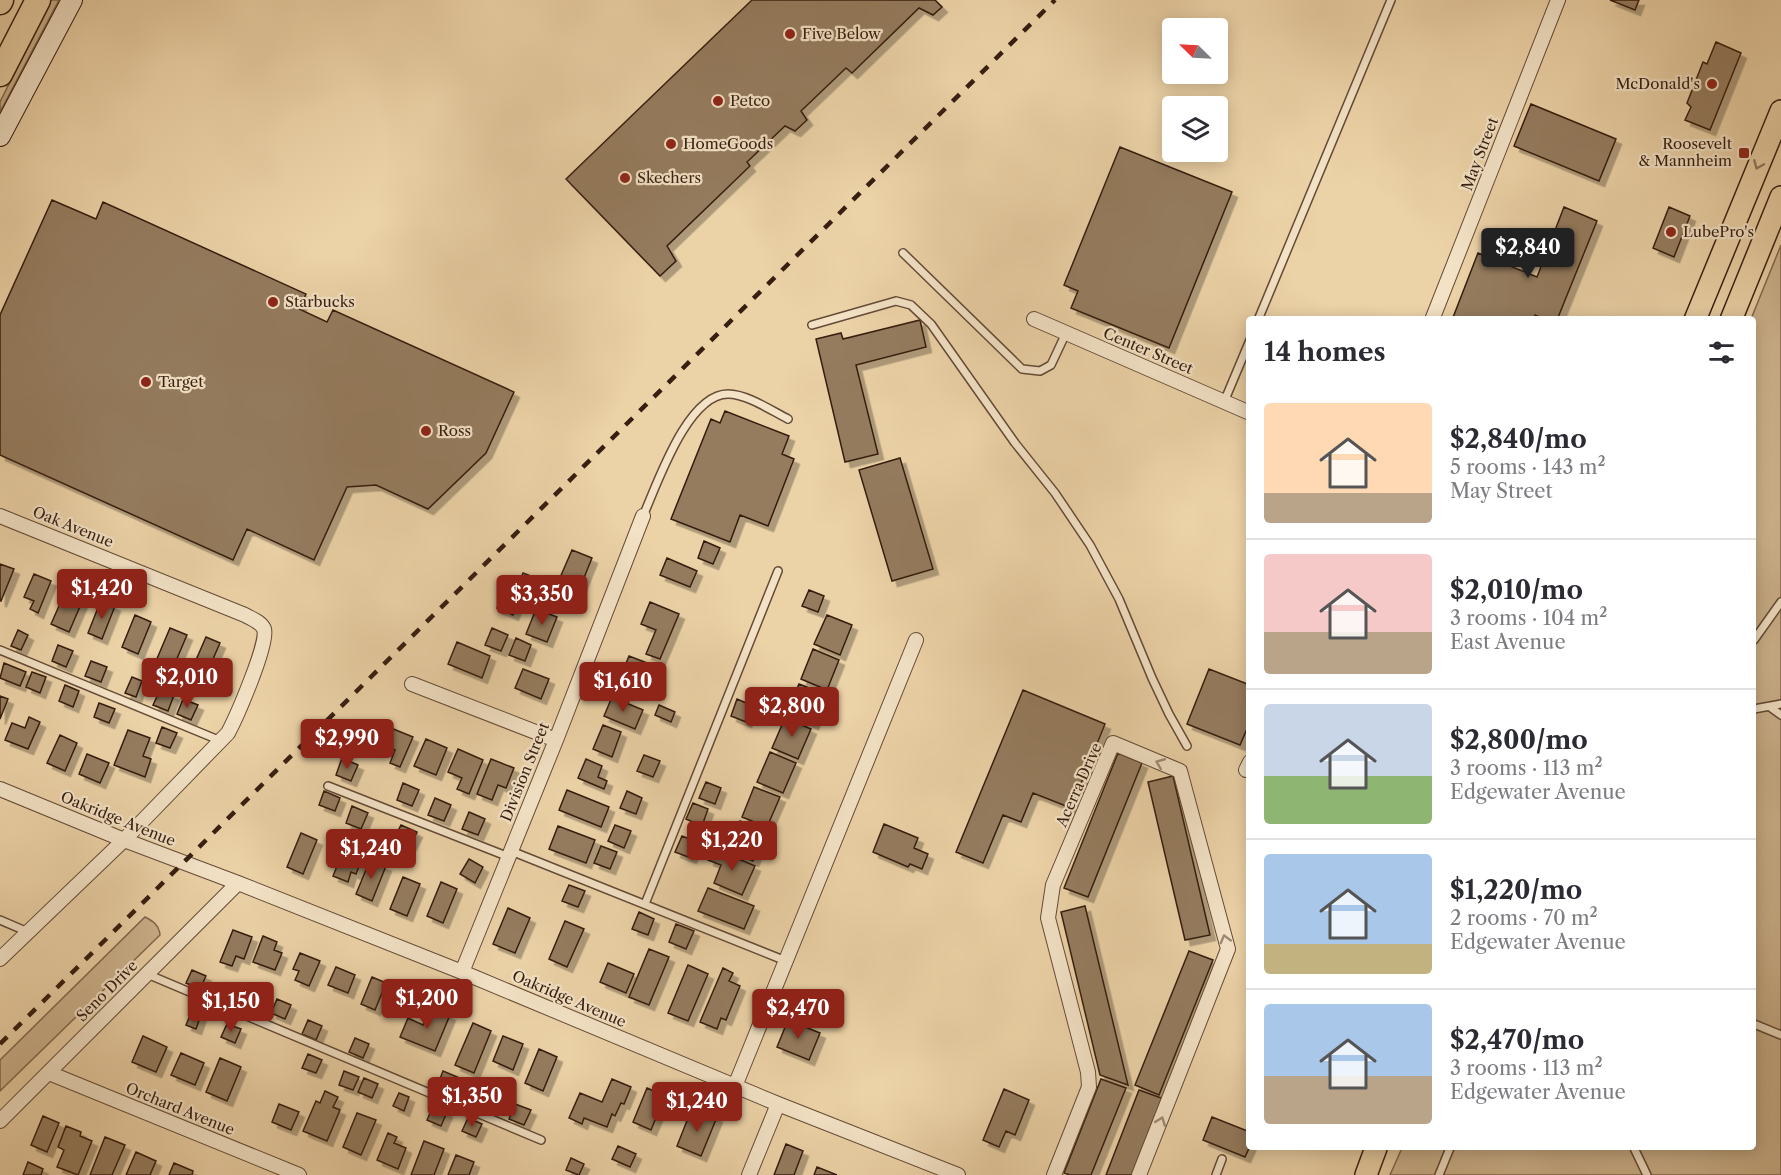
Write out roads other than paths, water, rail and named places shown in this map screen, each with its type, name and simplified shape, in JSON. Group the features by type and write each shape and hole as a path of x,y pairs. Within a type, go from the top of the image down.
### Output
{"highway":[{"path":"0,74 38,0"}],"main road":[{"path":"0,136 72,0"},
{"path":"1697,316 1781,111"},
{"path":"1733,316 1781,197"},
{"path":"1366,1175 1375,1150"}],"street":[{"name":"May Street","path":"1434,316 1558,0"},
{"name":"Center Street","path":"1034,319 1246,411"},
{"name":"Oak Avenue","path":"0,516 245,615 264,628 265,637 262,649 233,723 221,741"},
{"name":"Division Street","path":"462,972 643,516"},
{"path":"735,1086 916,640"},
{"path":"412,684 556,740"},
{"path":"0,959 124,840 221,741"},
{"name":"Acerra Drive","path":"1054,1175 1089,1087 1088,1072 1048,918 1053,885 1113,743 1179,771 1228,949 1139,1175"},
{"name":"Oakridge Avenue","path":"0,789 462,972 778,1104 958,1175"},
{"name":"Seno Drive","path":"0,1121 238,883"},
{"name":"Orchard Avenue","path":"49,1073 299,1175"},
{"path":"749,1175 778,1104"}],"lane":[{"path":"1260,316 1391,0"},
{"path":"903,253 1022,369 1040,371 1051,365 1066,333"},
{"path":"812,325 896,301 911,305 931,324 1090,545 1119,599 1152,678 1187,746"},
{"path":"1224,402 1246,350"},
{"path":"643,516 675,442 696,414 712,399 720,395 739,396 788,419"},
{"path":"645,904 778,571"},
{"path":"1756,637 1781,602"},
{"path":"0,650 221,741"},
{"path":"1756,709 1781,704"},
{"path":"1770,707 1781,715"},
{"path":"328,786 645,904 786,961"},
{"path":"0,920 28,932"},
{"path":"147,974 541,1140"},
{"path":"1756,1025 1781,1035"},
{"path":"1439,1175 1449,1150"},
{"path":"1635,1150 1647,1175"},
{"path":"1216,1175 1222,1159"}],"railway":[{"path":"0,1044 1055,0"}],"place":[{"name":"Five Below","path":"790,34"},
{"name":"McDonald's","path":"1712,84"},
{"name":"Petco","path":"718,101"},
{"name":"HomeGoods","path":"671,144"},
{"name":"Roosevelt & Mannheim","path":"1744,153"},
{"name":"Skechers","path":"625,178"},
{"name":"LubePro's","path":"1671,232"},
{"name":"Starbucks","path":"273,302"},
{"name":"Target","path":"146,382"},
{"name":"Ross","path":"426,431"}]}
